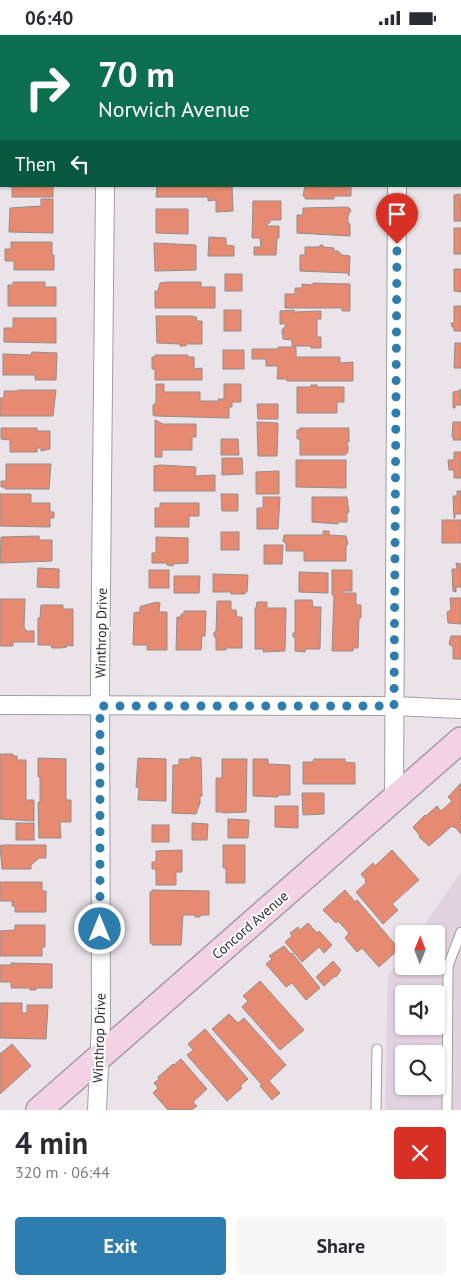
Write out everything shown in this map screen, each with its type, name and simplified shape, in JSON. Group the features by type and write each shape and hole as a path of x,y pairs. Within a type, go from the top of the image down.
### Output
{"street":[{"name":"Winthrop Drive","path":"97,1110 101,1021 100,706 105,187"},
{"path":"394,800 397,187"},
{"path":"0,705 394,706 461,709"},
{"name":"Concord Avenue","path":"39,1110 394,800 461,739"}],"lane":[{"path":"447,1110 448,966 461,932"},
{"path":"376,1110 377,1049"}],"shaded area":[{"path":"461,872 461,1110 385,1110 388,976 395,966 395,975 445,975 445,925 424,925"}],"building":[{"path":"12,187 53,187 53,197 12,197"},
{"path":"157,187 232,187 233,211 216,212 216,200 208,201 208,197 156,197"},
{"path":"305,187 351,187 351,196 334,196 334,199 305,199 305,196 303,196"},
{"path":"460,194 461,221 454,221 454,195"},
{"path":"41,199 53,199 53,233 9,232 10,208 41,206"},
{"path":"253,201 281,201 281,220 270,220 270,223 267,223 267,226 279,226 276,255 254,255 254,247 261,247 260,238 252,238"},
{"path":"348,207 351,210 348,216 350,236 297,233 297,215 303,215 303,208"},
{"path":"156,209 188,209 188,234 156,233"},
{"path":"454,228 461,228 461,254 454,254"},
{"path":"209,237 226,238 226,245 234,246 234,256 208,256"},
{"path":"11,242 52,242 54,270 14,270 14,261 5,261 5,249 11,249"},
{"path":"154,243 196,245 196,270 155,271"},
{"path":"320,245 334,248 334,251 338,251 342,255 350,256 349,276 348,273 300,271 300,255 305,255 305,247 320,247"},
{"path":"454,269 460,269 461,271 461,292 454,291"},
{"path":"225,274 242,274 242,291 225,291"},
{"path":"13,282 45,282 45,287 56,287 56,306 8,306 8,285 13,285"},
{"path":"201,282 201,287 215,287 215,308 155,308 155,291 158,291 160,283"},
{"path":"313,283 350,284 350,311 342,311 342,308 285,308 285,294 295,294 295,288 302,288 302,284 313,285"},
{"path":"454,306 461,306 461,331 454,331 454,327 452,327 451,323 454,323"},
{"path":"224,310 241,310 241,331 224,331"},
{"path":"294,310 294,312 321,311 321,319 317,319 317,337 321,337 321,348 292,346 292,340 283,339 282,330 287,324 280,324 280,311"},
{"path":"156,316 197,317 196,321 202,321 202,344 180,346 180,344 157,343"},
{"path":"13,318 56,318 56,343 4,342 4,328 13,328"},
{"path":"455,343 461,343 461,368 454,368"},
{"path":"278,347 296,347 296,357 340,357 340,363 353,362 353,381 287,381 287,379 277,379 278,366 266,366 266,359 252,359 252,349 278,349"},
{"path":"223,350 244,350 244,369 223,369"},
{"path":"32,352 57,353 56,380 35,380 35,375 3,375 3,354 31,355"},
{"path":"155,355 188,355 188,357 194,357 194,369 202,368 202,380 155,380 155,369 152,369 152,357 155,357"},
{"path":"156,384 164,384 164,392 200,392 200,401 219,401 218,399 224,399 224,384 241,384 241,402 232,402 232,407 229,407 229,418 155,416 153,415 153,405 156,403"},
{"path":"311,385 317,385 317,387 344,387 344,402 337,402 337,413 297,413 297,387 311,387"},
{"path":"460,389 461,405 455,405 455,408 453,408 453,392"},
{"path":"56,390 53,416 0,416 0,398 4,398 4,391"},
{"path":"257,404 278,404 278,419 258,419"},
{"path":"155,420 163,424 196,424 196,437 192,437 192,450 162,450 162,457 155,457"},
{"path":"257,422 278,423 277,456 258,456"},
{"path":"453,422 461,422 461,440 453,440"},
{"path":"1,428 37,428 37,431 50,431 50,449 41,451 41,448 37,448 37,452 10,452 10,440 1,439"},
{"path":"300,428 349,428 349,442 346,442 348,452 345,455 300,455 300,439 297,439 297,430 300,430"},
{"path":"221,439 238,439 239,455 221,455"},
{"path":"454,452 461,452 461,478 454,478 454,470 449,470 448,460 454,460"},
{"path":"222,458 242,458 243,474 222,475"},
{"path":"296,460 346,460 346,488 296,487"},
{"path":"6,464 51,464 49,489 5,489 5,487 1,487 1,481 6,481"},
{"path":"154,466 196,467 195,476 215,475 215,491 154,491"},
{"path":"279,471 279,494 256,494 256,472"},
{"path":"457,491 461,491 461,514 455,514 454,518 453,496 457,496"},
{"path":"0,494 31,494 31,503 50,503 50,512 54,512 54,518 50,518 50,527 0,526"},
{"path":"221,494 238,494 238,511 222,511"},
{"path":"263,497 280,497 278,529 257,529 257,508 263,508"},
{"path":"312,497 347,497 349,512 347,513 347,522 338,522 338,524 312,522"},
{"path":"160,503 199,503 199,516 189,516 189,527 155,527 155,508 160,508"},
{"path":"442,520 461,520 461,543 442,543"},
{"path":"323,531 329,531 329,535 346,536 348,544 346,545 346,561 304,561 304,551 286,551 286,544 283,541 284,535 323,535"},
{"path":"221,532 239,532 239,550 221,550"},
{"path":"39,536 39,540 52,540 52,561 0,563 1,537"},
{"path":"156,537 188,538 188,563 173,564 173,566 167,565 167,563 152,563 152,553 156,553"},
{"path":"264,545 283,545 282,564 264,564"},
{"path":"456,563 461,564 461,587 456,587 456,592 453,591 452,569 457,569"},
{"path":"38,568 59,569 59,588 37,587"},
{"path":"149,570 169,570 169,588 149,588"},
{"path":"332,570 352,570 352,591 343,591 343,593 356,593 356,605 361,605 358,648 353,648 353,651 332,651 334,595 332,595"},
{"path":"299,572 328,573 328,593 299,592"},
{"path":"213,574 248,575 247,592 245,594 231,594 231,592 213,592"},
{"path":"174,576 200,576 199,593 174,593"},
{"path":"450,598 461,598 461,624 448,623 447,613 451,611"},
{"path":"0,599 25,599 24,627 26,631 34,631 34,642 13,642 13,646 0,646"},
{"path":"295,600 312,600 313,607 321,607 320,649 305,649 305,652 295,651 295,637 293,637 293,633 295,633"},
{"path":"217,601 231,601 231,610 236,610 237,617 242,617 242,648 216,650 214,632 216,632"},
{"path":"257,602 267,602 267,608 286,608 285,651 263,652 264,649 255,649 255,608"},
{"path":"160,603 159,612 167,612 167,650 147,650 147,645 133,645 134,613 140,612 140,607 142,606"},
{"path":"41,605 63,605 63,609 73,609 73,646 66,645 67,647 52,648 51,645 38,645 38,618 40,618"},
{"path":"184,611 206,611 205,636 202,636 201,650 176,650 177,617 181,617"},
{"path":"451,636 461,636 461,659 453,659 453,647 449,644"},
{"path":"0,754 13,754 13,756 17,756 17,760 26,760 26,800 34,800 34,821 0,819"},
{"path":"191,757 201,758 202,796 200,796 200,803 196,814 172,813 173,765 179,765 179,759 191,759"},
{"path":"38,758 66,759 66,800 71,800 71,822 60,822 61,838 39,838 38,802 40,803 40,777 38,777"},
{"path":"138,758 166,759 166,801 138,800 139,787 136,787"},
{"path":"222,759 247,759 246,812 216,812 216,778 222,778"},
{"path":"253,759 268,759 268,764 290,765 290,795 278,795 278,797 253,796"},
{"path":"314,759 345,759 345,762 355,763 355,784 303,784 303,762 313,762"},
{"path":"461,783 461,822 459,823 461,825 461,834 452,826 429,846 419,837 413,827 437,806 441,811 452,801 448,797"},
{"path":"302,793 324,793 324,814 303,815"},
{"path":"275,806 298,806 298,828 275,827"},
{"path":"228,819 249,820 248,838 228,838"},
{"path":"16,823 34,823 34,840 16,840"},
{"path":"192,823 208,824 207,840 192,840"},
{"path":"152,825 169,825 169,842 152,842"},
{"path":"46,845 46,858 39,858 31,865 31,869 2,869 0,846"},
{"path":"223,845 245,845 245,883 226,883 226,868 223,868"},
{"path":"182,850 182,872 176,872 176,885 156,885 156,869 152,869 152,862 156,862 156,851"},
{"path":"392,850 419,880 392,904 398,910 383,924 356,892 366,883 361,874 373,863 375,866"},
{"path":"0,882 42,882 42,891 46,891 46,912 15,912 15,906 12,906 12,901 0,901"},
{"path":"152,890 209,891 209,915 195,917 195,915 183,915 181,945 152,945 150,943 150,892"},
{"path":"345,890 355,902 357,900 395,944 395,953 379,967 362,948 357,952 345,938 349,933 338,921 336,923 323,910"},
{"path":"308,923 317,933 319,931 332,945 324,953 319,947 302,962 285,942 292,936 290,933 298,927 300,930"},
{"path":"15,925 45,925 45,947 42,947 42,956 0,956 0,931 15,930"},
{"path":"284,946 292,953 320,988 306,1000 292,983 286,987 266,964 272,959 269,956"},
{"path":"333,961 341,970 336,977 324,986 316,977"},
{"path":"11,963 52,964 52,988 30,990 30,988 11,988 11,982 0,982 0,965 11,965"},
{"path":"260,981 304,1030 280,1050 242,1007 248,1001 243,996"},
{"path":"0,1003 22,1003 22,1013 27,1013 27,1005 48,1005 46,1039 0,1038"},
{"path":"229,1014 238,1023 244,1018 286,1065 269,1081 280,1093 272,1100 260,1086 262,1085 212,1029"},
{"path":"205,1029 248,1079 240,1086 242,1088 227,1101 187,1055 193,1050 188,1044"},
{"path":"12,1044 31,1066 0,1094 0,1054"},
{"path":"181,1059 207,1089 193,1102 197,1106 192,1110 168,1110 153,1093 158,1088 154,1083 159,1079 158,1077"}],"route":[{"path":"100,929 100,706 394,706 397,244"}]}
